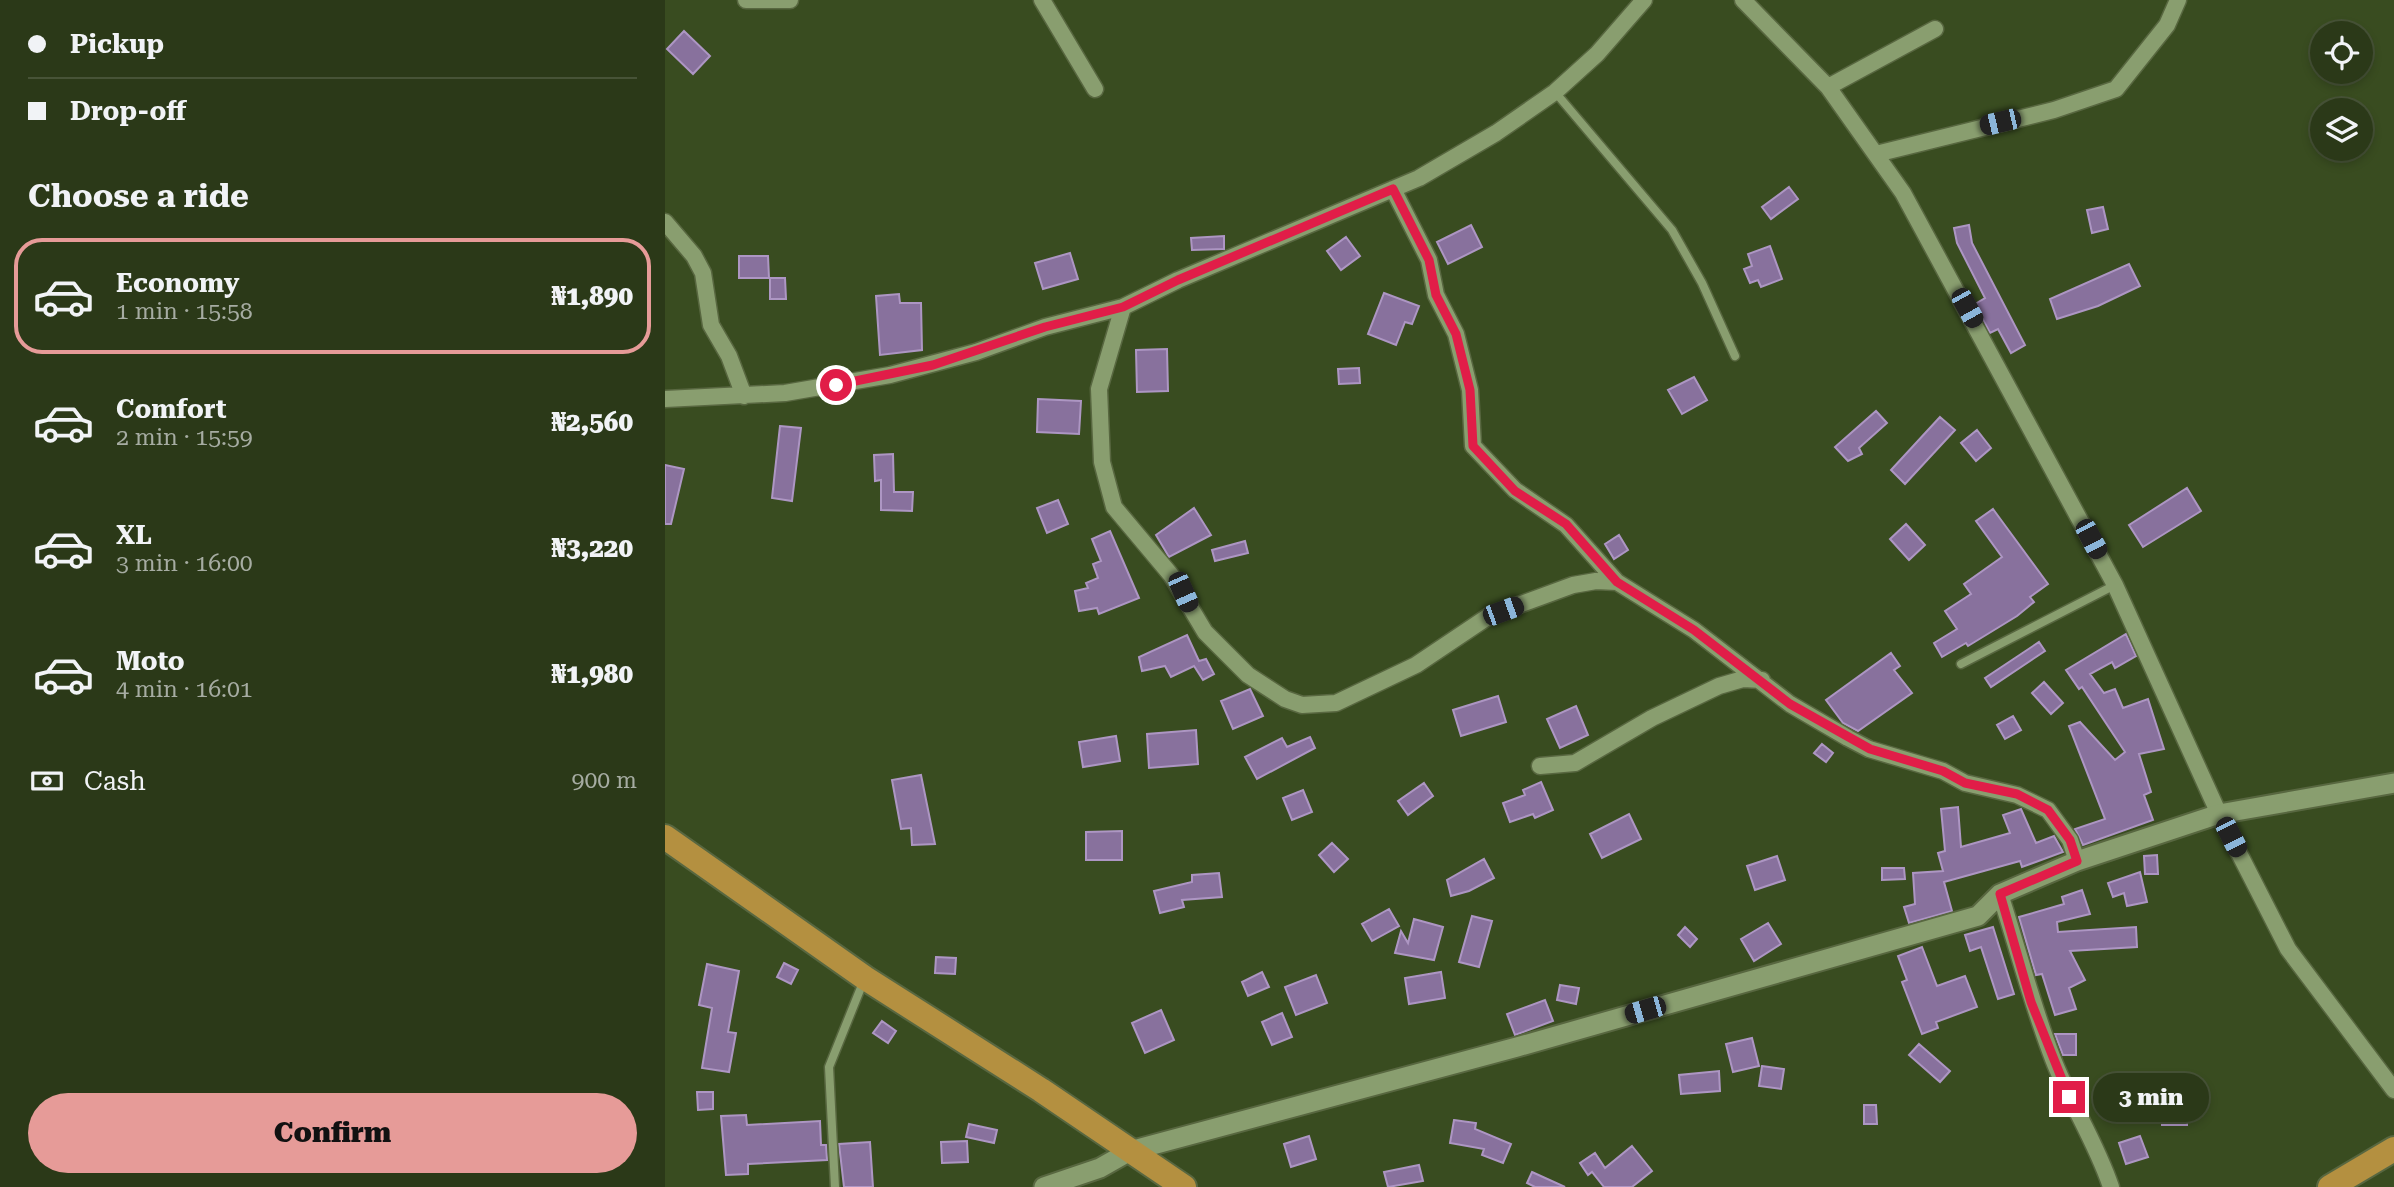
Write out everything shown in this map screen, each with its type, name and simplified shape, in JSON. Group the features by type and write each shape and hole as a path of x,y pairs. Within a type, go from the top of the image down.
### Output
{"main road":[{"path":"665,837 865,978 1041,1090 1184,1187"},
{"path":"2330,1187 2394,1149"}],"street":[{"path":"746,0 790,0"},
{"path":"1042,0 1095,89"},
{"path":"665,399 744,396 823,387 912,370 976,352 1045,327 1123,307 1178,280 1419,178 1496,133 1555,92 1597,54 1644,0"},
{"path":"1743,0 1828,87 1903,193 2115,585 2219,814 2288,949 2394,1090"},
{"path":"1876,154 2054,110 2116,89 2167,24 2178,0"},
{"path":"1828,87 1935,29"},
{"path":"1393,189 1429,260 1436,295 1456,334 1470,390 1473,446 1515,491 1566,524 1617,582 1694,630 1816,721 1870,749 1943,771 1965,783 2017,794 2048,810 2070,840 2077,861"},
{"path":"665,222 694,256 703,273 711,325 729,356 744,396"},
{"path":"1123,307 1099,389 1102,462 1114,507 1171,575 1205,632 1248,675 1285,699 1303,705 1336,702 1416,665 1489,615 1573,585 1596,581 1617,582"},
{"path":"1540,765 1574,763 1652,718 1719,686 1743,679 1762,680"},
{"path":"1044,1187 1082,1176 1130,1151 1517,1046 1978,916 2000,894 2077,861 2219,814 2394,783"},
{"path":"2000,894 2036,1014 2069,1097 2103,1162 2111,1187"}],"lane":[{"path":"1555,92 1672,230 1702,283 1735,356"},
{"path":"1961,664 2115,585"},
{"path":"835,1187 829,1067 865,978"}],"building":[{"path":"684,31 710,56 693,74 667,49"},
{"path":"1789,187 1798,199 1771,219 1762,207"},
{"path":"2103,207 2108,229 2092,233 2087,210"},
{"path":"1471,225 1482,247 1448,264 1437,242"},
{"path":"1969,225 1972,243 2025,345 2011,353 1998,329 1990,333 1975,304 1985,298 1957,243 1954,228"},
{"path":"1224,236 1224,249 1192,250 1191,238"},
{"path":"1346,237 1360,256 1341,270 1327,251"},
{"path":"1770,246 1782,279 1761,287 1758,280 1750,283 1744,269 1752,266 1748,254"},
{"path":"1070,253 1078,279 1043,289 1035,263"},
{"path":"739,256 768,256 769,278 739,278"},
{"path":"2129,264 2140,286 2098,306 2057,319 2050,299"},
{"path":"770,278 785,278 786,299 770,299"},
{"path":"1384,293 1419,306 1412,324 1405,322 1396,345 1368,334"},
{"path":"899,294 900,303 921,303 922,350 880,355 876,296"},
{"path":"1167,349 1168,391 1137,392 1136,350"},
{"path":"1359,368 1360,383 1339,384 1338,369"},
{"path":"1694,377 1707,400 1682,414 1668,390"},
{"path":"1038,399 1081,401 1079,434 1037,432"},
{"path":"1876,411 1887,423 1859,448 1862,454 1848,461 1835,447"},
{"path":"1940,417 1955,430 1905,484 1891,470"},
{"path":"780,426 801,428 792,501 772,498"},
{"path":"1977,430 1991,448 1976,461 1961,443"},
{"path":"893,454 894,492 913,492 912,511 881,510 881,480 875,481 874,455"},
{"path":"665,465 684,469 671,524 665,524"},
{"path":"2187,488 2201,511 2143,547 2129,525"},
{"path":"1058,500 1068,524 1047,533 1037,508"},
{"path":"1194,508 1211,535 1169,557 1156,535"},
{"path":"1993,509 2048,584 2030,597 2034,602 2017,616 1968,646 1966,643 1942,657 1934,643 1957,629 1945,611 1971,594 1964,584 2002,557 1976,521"},
{"path":"1906,524 1925,545 1909,560 1890,539"},
{"path":"1110,531 1139,598 1099,614 1097,608 1079,611 1075,591 1088,588 1086,583 1098,578 1093,564 1101,561 1092,539"},
{"path":"1619,535 1628,550 1614,559 1605,544"},
{"path":"1245,541 1248,553 1215,561 1212,550"},
{"path":"2126,634 2136,656 2115,668 2112,662 2090,674 2104,693 2115,689 2123,708 2148,699 2164,749 2139,754 2151,792 2144,795 2153,820 2083,845 2075,829 2105,819 2069,726 2080,722 2115,760 2125,752 2082,687 2079,689 2066,670"},
{"path":"1187,635 1199,661 1206,659 1214,674 1203,680 1194,666 1171,677 1165,666 1142,671 1139,657"},
{"path":"2039,642 2045,651 1991,687 1985,678"},
{"path":"1891,653 1900,666 1894,670 1912,693 1858,731 1843,723 1826,700"},
{"path":"2044,682 2063,703 2051,714 2032,693"},
{"path":"1250,689 1263,716 1233,729 1221,701"},
{"path":"1498,696 1506,722 1461,736 1453,710"},
{"path":"1576,706 1588,735 1560,748 1547,719"},
{"path":"2013,716 2021,730 2005,739 1997,725"},
{"path":"1196,730 1198,764 1149,768 1147,734"},
{"path":"1116,736 1120,761 1083,767 1079,742"},
{"path":"1310,737 1315,748 1257,779 1245,757 1282,738 1287,747"},
{"path":"1822,744 1833,753 1826,762 1814,753"},
{"path":"921,775 935,844 912,845 911,828 901,829 892,780"},
{"path":"1541,782 1553,810 1535,818 1533,814 1510,822 1503,803 1525,795 1523,790"},
{"path":"1424,783 1433,796 1408,815 1398,801"},
{"path":"1303,790 1312,812 1292,820 1283,798"},
{"path":"1958,807 1961,847 2010,833 2003,815 2021,809 2036,843 2054,836 2063,852 2022,867 2020,861 1944,882 1952,911 1909,923 1904,907 1915,904 1913,873 1943,871 1938,853 1945,851 1941,809"},
{"path":"1629,814 1641,839 1602,858 1590,834"},
{"path":"1122,831 1122,860 1086,860 1086,832"},
{"path":"1332,843 1348,859 1334,872 1319,855"},
{"path":"2157,855 2158,874 2145,874 2144,856"},
{"path":"1777,856 1785,880 1755,890 1747,866"},
{"path":"1484,859 1494,878 1469,891 1451,896 1447,880"},
{"path":"1882,868 1904,868 1905,879 1882,880"},
{"path":"2140,872 2147,902 2127,906 2124,893 2113,897 2108,883"},
{"path":"1219,873 1222,897 1182,900 1184,907 1160,913 1154,891 1192,882 1192,875"},
{"path":"2082,890 2090,914 2057,922 2058,932 2136,927 2137,947 2070,951 2085,980 2069,988 2076,1009 2055,1015 2042,974 2036,975 2019,917 2064,904 2062,897"},
{"path":"1389,909 1399,926 1372,941 1362,924"},
{"path":"1472,916 1492,921 1479,967 1459,962"},
{"path":"1414,919 1443,927 1434,960 1395,953 1401,931 1408,943"},
{"path":"1768,923 1781,944 1754,961 1741,939"},
{"path":"1685,927 1697,939 1690,947 1678,935"},
{"path":"1993,927 2014,994 1998,999 1981,947 1970,951 1965,935"},
{"path":"1922,947 1937,986 1965,976 1977,1007 1936,1022 1938,1028 1922,1034 1902,982 1907,980 1898,956"},
{"path":"936,957 956,958 955,974 935,973"},
{"path":"784,963 798,970 791,984 777,977"},
{"path":"707,964 739,971 728,1032 736,1033 729,1072 702,1068 712,1008 699,1005"},
{"path":"1262,972 1269,987 1248,996 1242,982"},
{"path":"1441,972 1445,998 1409,1004 1405,978"},
{"path":"1316,975 1327,1003 1296,1015 1285,987"},
{"path":"1560,985 1579,988 1576,1004 1557,1000"},
{"path":"1545,1000 1553,1021 1515,1035 1507,1014"},
{"path":"1161,1010 1174,1040 1145,1053 1132,1023"},
{"path":"1282,1013 1292,1037 1272,1045 1262,1022"},
{"path":"882,1021 896,1031 888,1043 873,1033"},
{"path":"2055,1034 2076,1034 2076,1055 2063,1055"},
{"path":"1752,1038 1759,1066 1733,1072 1726,1044"},
{"path":"1919,1044 1950,1071 1940,1082 1909,1055"},
{"path":"1762,1066 1784,1069 1781,1089 1759,1086"},
{"path":"1719,1071 1720,1091 1681,1094 1679,1075"},
{"path":"697,1092 713,1092 713,1109 698,1110"},
{"path":"1864,1105 1876,1105 1877,1124 1864,1124"},
{"path":"2162,1114 2187,1114 2187,1125 2162,1125"},
{"path":"746,1115 747,1125 820,1121 821,1145 826,1145 827,1160 748,1164 748,1174 726,1175 721,1116"},
{"path":"1454,1120 1476,1123 1475,1129 1511,1144 1503,1163 1482,1155 1484,1149 1450,1143"},
{"path":"969,1124 997,1130 994,1143 966,1137"},
{"path":"1309,1136 1316,1159 1291,1167 1284,1144"},
{"path":"2140,1136 2148,1157 2126,1164 2119,1143"},
{"path":"967,1141 968,1162 942,1163 941,1142"},
{"path":"870,1142 873,1187 844,1187 839,1144"},
{"path":"1632,1146 1652,1171 1632,1187 1604,1187 1592,1172 1588,1175 1580,1163 1595,1153 1605,1168"},
{"path":"1419,1165 1423,1181 1388,1187 1384,1172"},
{"path":"1532,1172 1565,1187 1535,1187 1527,1183"}],"route":[{"path":"836,385 933,365 1045,327 1123,307 1178,280 1393,189 1429,260 1436,295 1456,334 1470,390 1473,446 1515,491 1566,524 1617,582 1694,630 1816,721 1870,749 1943,771 1965,783 2017,794 2048,810 2057,819 2070,840 2077,861 2000,894 2031,1002 2069,1097"}]}
